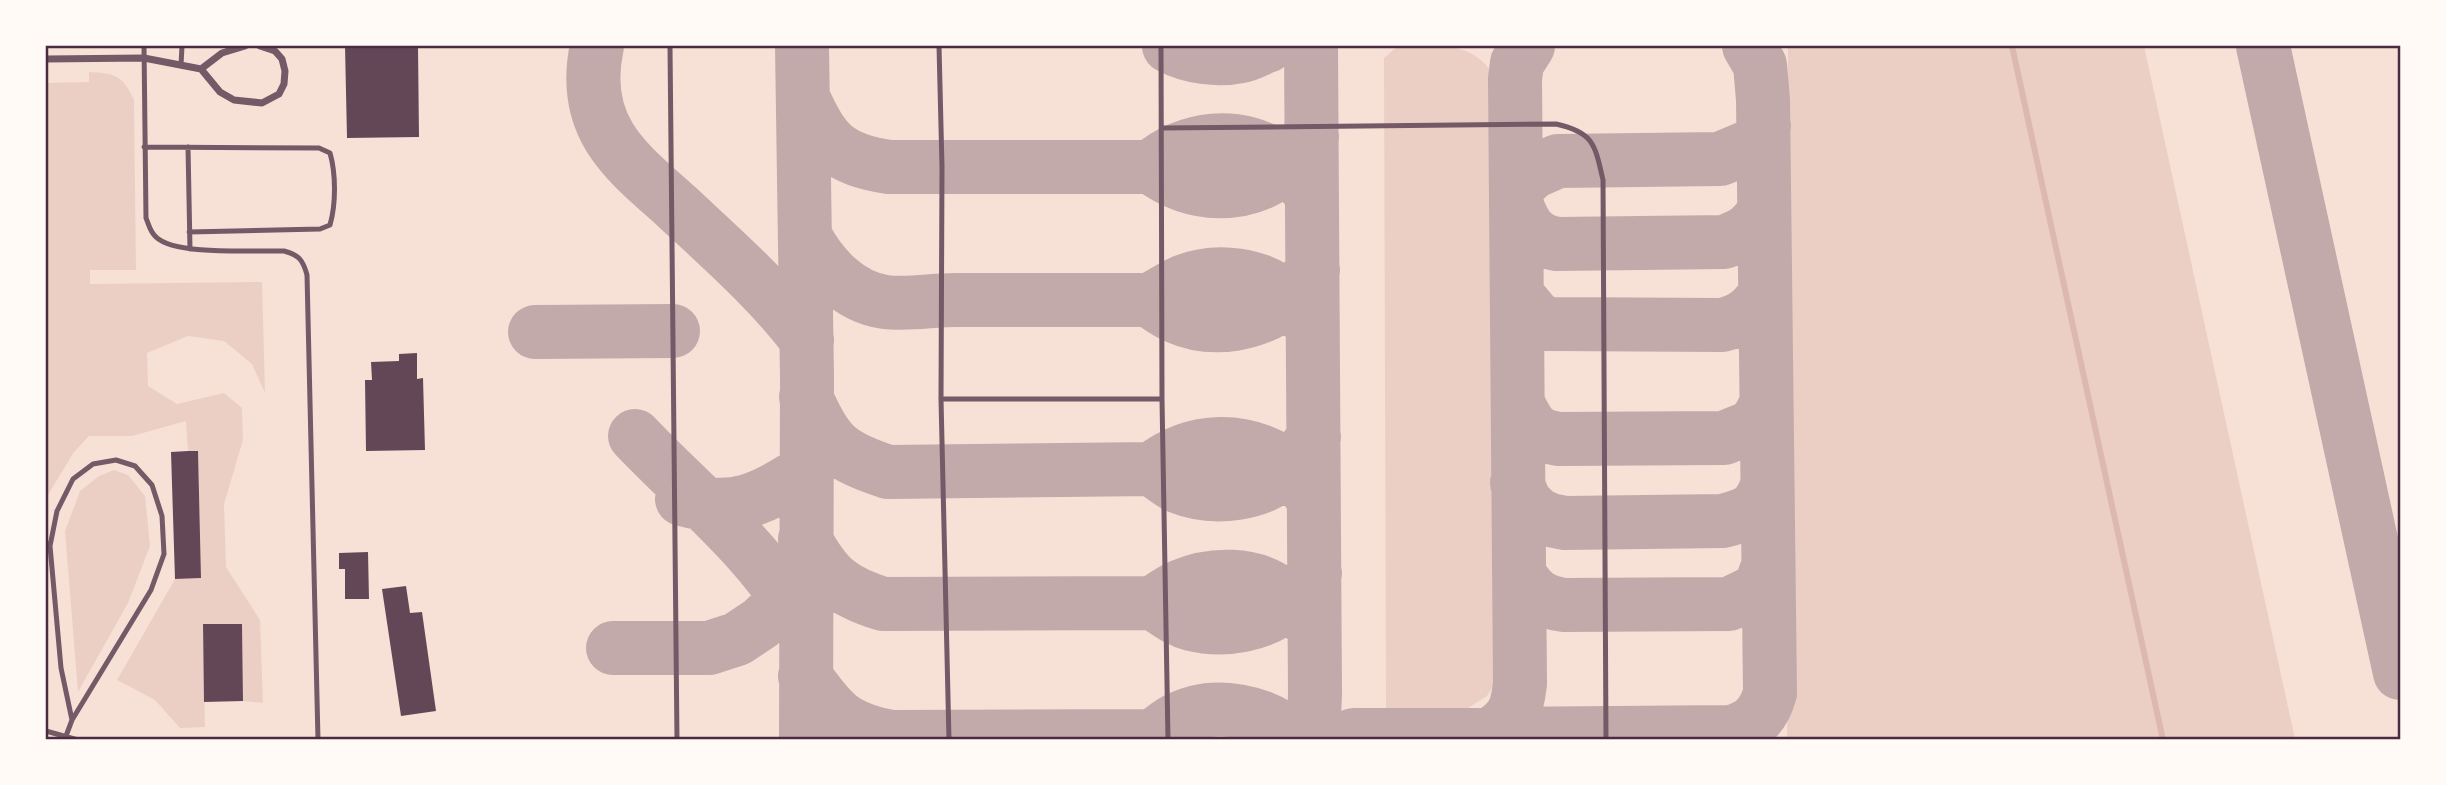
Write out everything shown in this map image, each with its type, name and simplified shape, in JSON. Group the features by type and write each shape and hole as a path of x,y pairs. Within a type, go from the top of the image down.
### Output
{"street":[{"path":"201,69 222,53 245,46"},
{"path":"46,59 144,58 201,69 220,92 234,100 262,103 279,94 284,84 285,71 277,48 260,46"}],"lane":[{"path":"144,46 146,218 150,229 168,245 190,249 284,251 296,254 304,262 307,275 318,740"},
{"path":"181,65 182,46"},
{"path":"670,46 677,740"},
{"path":"939,46 942,167 941,399 949,740"},
{"path":"1161,46 1162,399 1168,740"},
{"path":"1161,128 1556,124 1577,129 1592,143 1603,180 1606,740"},
{"path":"144,147 319,148 330,153 333,164 333,214 330,225 320,229 190,232"},
{"path":"188,147 190,249"},
{"path":"941,399 1162,399"},
{"path":"66,736 72,720 151,590 163,554 162,516 152,485 135,466 116,460 93,464 73,480 57,511 48,544 61,668 72,720"},
{"path":"46,730 78,740"}],"shaded area":[{"path":"1437,45 1474,55 1484,62 1492,73 1502,104 1505,649 1500,676 1487,696 1462,712 1397,714 1386,709 1384,58 1398,46"},
{"path":"1788,46 2144,46 2295,739 1787,739"},
{"path":"89,72 118,77 134,100 136,270 90,270 90,284 262,282 265,393 252,364 224,341 188,336 147,353 148,386 177,404 224,393 242,408 243,440 224,504 226,567 260,620 263,703 243,701 242,624 203,625 205,727 180,728 155,700 117,680 175,579 201,578 198,452 188,451 186,421 132,436 89,436 74,452 46,498 46,83 89,82"},
{"path":"114,470 128,475 145,496 150,546 128,603 78,692 65,531 80,491 99,476"}],"building":[{"path":"345,46 418,46 419,137 347,138"},
{"path":"417,353 417,379 423,378 425,450 366,451 365,380 372,380 371,362 399,361 399,354"},
{"path":"198,451 201,578 175,579 171,452"},
{"path":"368,552 369,599 345,599 345,569 339,569 339,553"},
{"path":"406,586 410,613 422,612 436,711 401,716 382,589"},
{"path":"203,624 242,624 243,701 204,702"}],"waterway":[{"path":"2012,46 2163,740"}],"taxiway":[{"path":"597,46 593,82 596,105 604,127 617,148 761,287 807,340"},
{"path":"802,46 807,377 806,740"},
{"path":"1169,46 1213,58 1244,55 1267,46"},
{"path":"1311,46 1315,694 1313,740"},
{"path":"1491,734 1513,714 1520,684 1515,79 1517,63 1528,46"},
{"path":"1340,740 1354,735 1731,732 1751,723 1764,708 1770,693 1763,100 1760,65 1749,46"},
{"path":"2263,46 2400,673"},
{"path":"803,97 818,127 834,147 857,159 889,167 1151,167 1184,185 1202,190 1237,190 1271,177 1290,163 1312,137"},
{"path":"1516,195 1522,182 1533,172 1558,161 1720,159 1751,146 1759,139 1764,126"},
{"path":"1151,167 1180,149 1196,144 1213,141 1247,143 1278,158 1308,190"},
{"path":"1517,206 1523,220 1536,236 1557,244 1724,242 1748,230 1764,210"},
{"path":"805,236 819,259 838,279 860,294 885,302 1149,300 1177,317 1205,325 1235,324 1264,315 1289,299 1313,270"},
{"path":"1149,300 1195,278 1223,274 1238,276 1265,283 1278,290 1310,324"},
{"path":"1517,295 1537,319 1549,324 1722,325 1748,314 1765,293"},
{"path":"535,332 673,331"},
{"path":"806,397 821,427 836,447 857,460 888,472 1152,469 1179,487 1193,491 1207,494 1238,493 1267,484 1279,476 1293,464 1314,437"},
{"path":"1518,404 1533,428 1543,435 1559,439 1724,438 1751,427 1766,404"},
{"path":"635,436 749,550 788,601 805,629"},
{"path":"1152,469 1168,458 1202,446 1238,445 1255,449 1289,467 1309,493"},
{"path":"682,499 717,505 747,501 806,471"},
{"path":"1517,483 1525,502 1537,514 1565,523 1723,521 1751,510 1760,501 1767,486"},
{"path":"805,539 820,564 836,581 856,594 883,604 1153,603 1186,622 1217,627 1243,625 1268,617 1290,602 1315,573"},
{"path":"1519,573 1537,595 1549,602 1564,605 1729,604 1756,591 1768,566"},
{"path":"613,648 709,648 737,639 761,623 782,603 805,572"},
{"path":"1153,603 1193,582 1218,577 1245,578 1269,586 1280,593 1311,625"},
{"path":"805,676 831,710 840,717 861,729 891,737 1154,736 1159,740"},
{"path":"1154,736 1173,722 1191,714 1206,710 1223,710 1239,711 1270,721 1296,740"}]}
